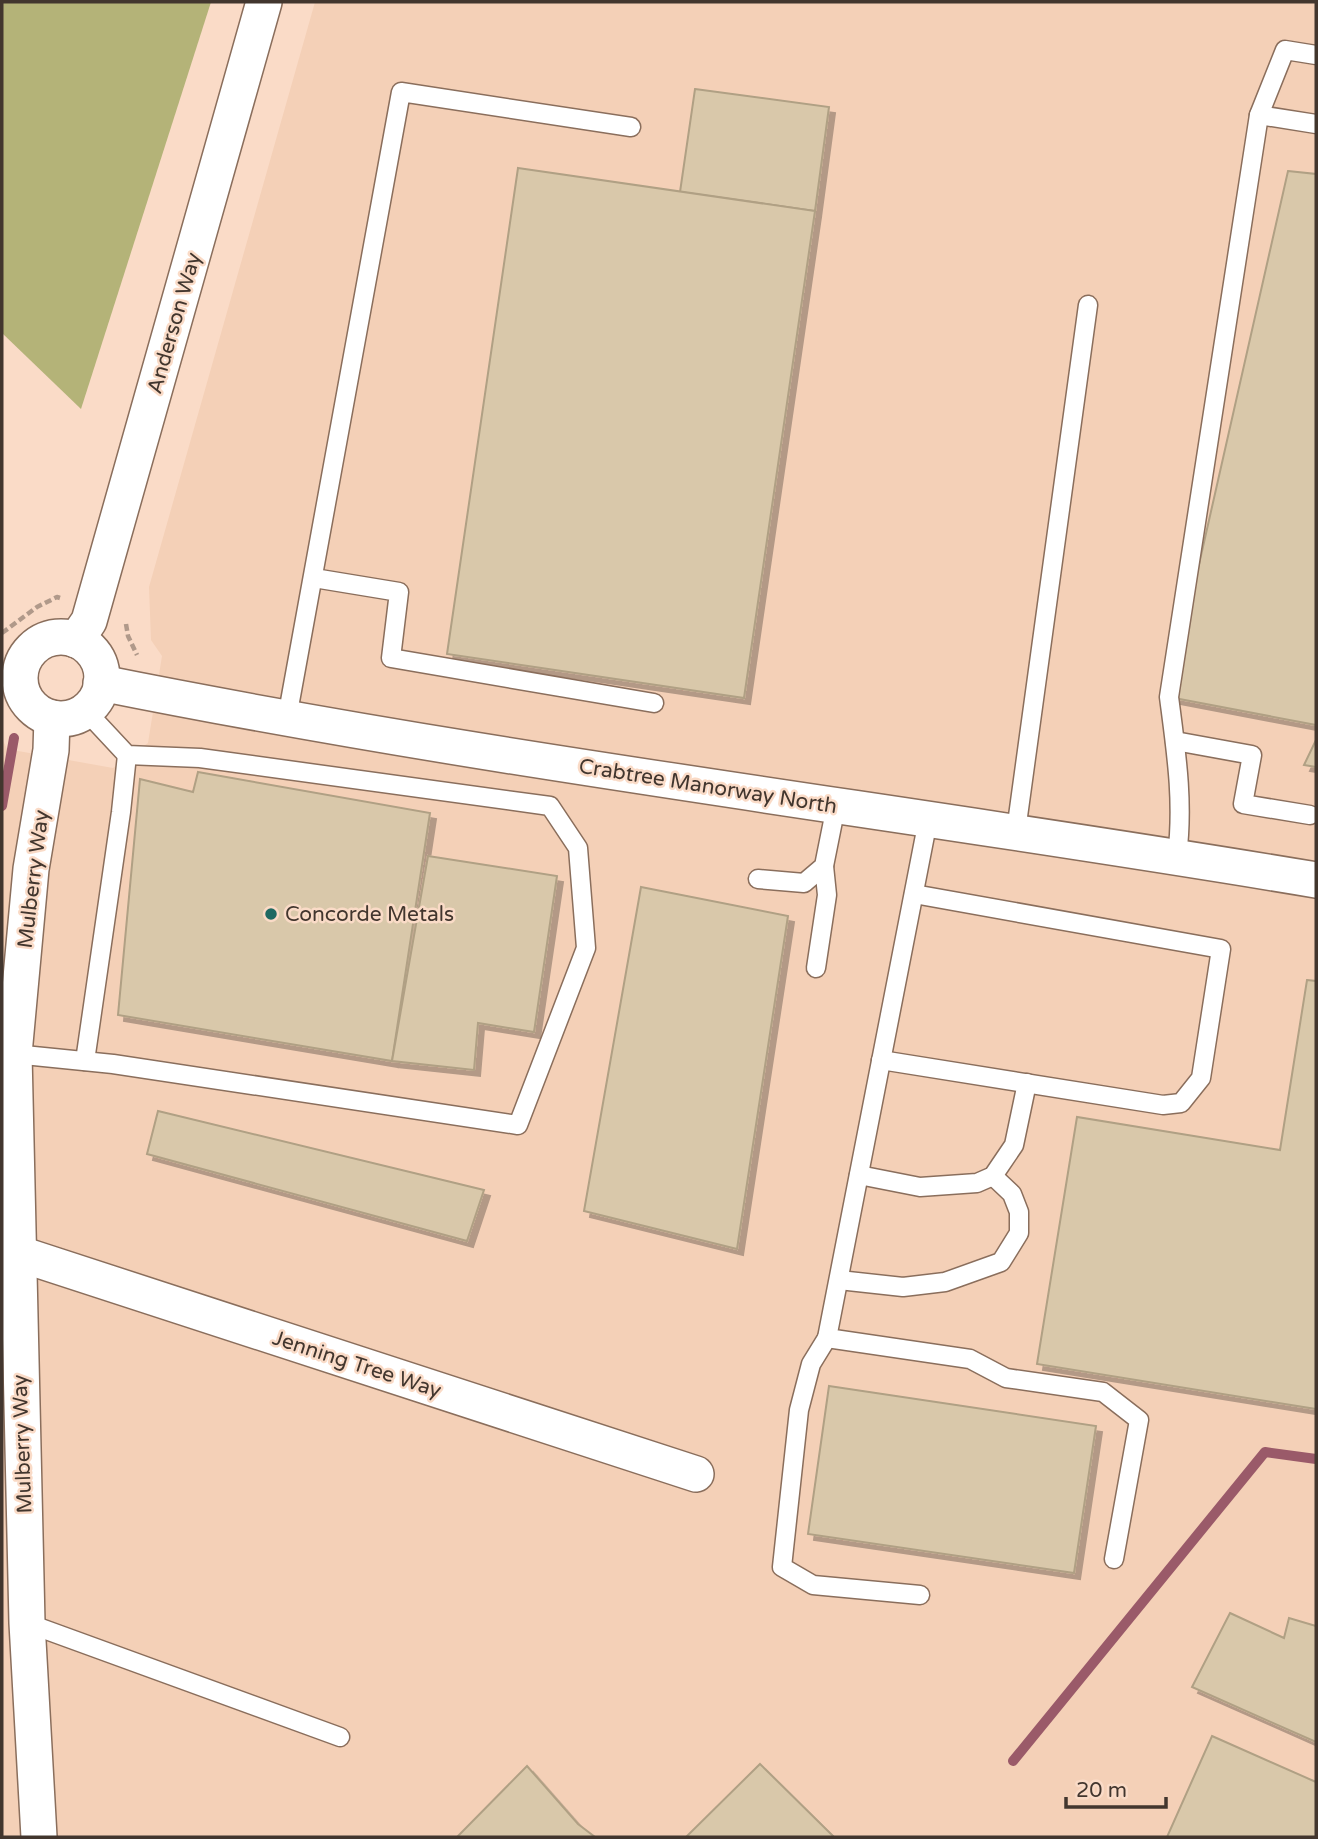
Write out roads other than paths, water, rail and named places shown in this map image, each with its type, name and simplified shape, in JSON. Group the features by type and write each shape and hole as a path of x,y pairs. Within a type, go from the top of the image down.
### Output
{"street":[{"name":"Anderson Way","path":"76,640 89,621 264,2"},
{"path":"52,718 40,714 30,706 11,672 32,648 48,639 60,637 76,640 86,646 96,658 100,668 93,697"},
{"name":"Crabtree Manorway North","path":"52,718 67,719 79,715 93,697 287,719 836,806 1177,856 1316,880"},
{"name":"Mulberry Way","path":"38,1837 27,1623 13,1054 31,869 51,750 52,718"},
{"name":"Jenning Tree Way","path":"17,1253 696,1474"}],"lane":[{"path":"1177,856 1181,794 1169,697 1259,115 1285,50 1316,55"},
{"path":"287,719 401,92 631,127"},
{"path":"1259,115 1316,124"},
{"path":"1016,831 1088,304"},
{"path":"314,578 399,593 390,658 654,703"},
{"path":"85,1061 127,755 93,697"},
{"path":"1175,741 1252,755 1243,804 1310,815"},
{"path":"13,1054 85,1061 518,1125 586,948 578,848 550,806 200,758 127,755"},
{"path":"816,968 827,895 824,866 836,806"},
{"path":"919,1595 813,1585 782,1567 799,1409 811,1364 827,1338 928,820"},
{"path":"758,879 804,883 824,866"},
{"path":"881,1060 1163,1105 1181,1103 1201,1078 1221,949 914,894"},
{"path":"859,1175 920,1187 977,1183 993,1176 1014,1145 1027,1083"},
{"path":"839,1280 903,1287 945,1282 1001,1262 1018,1233 1019,1212 1012,1194 993,1176"},
{"path":"827,1338 970,1359 1006,1378 1103,1392 1139,1420 1114,1559"},
{"path":"27,1623 340,1737"}],"waterway":[{"path":"2,806 14,738"},
{"path":"1013,1761 1265,1452 1316,1459"}],"place":[{"name":"Concorde Metals","path":"271,914"}]}
